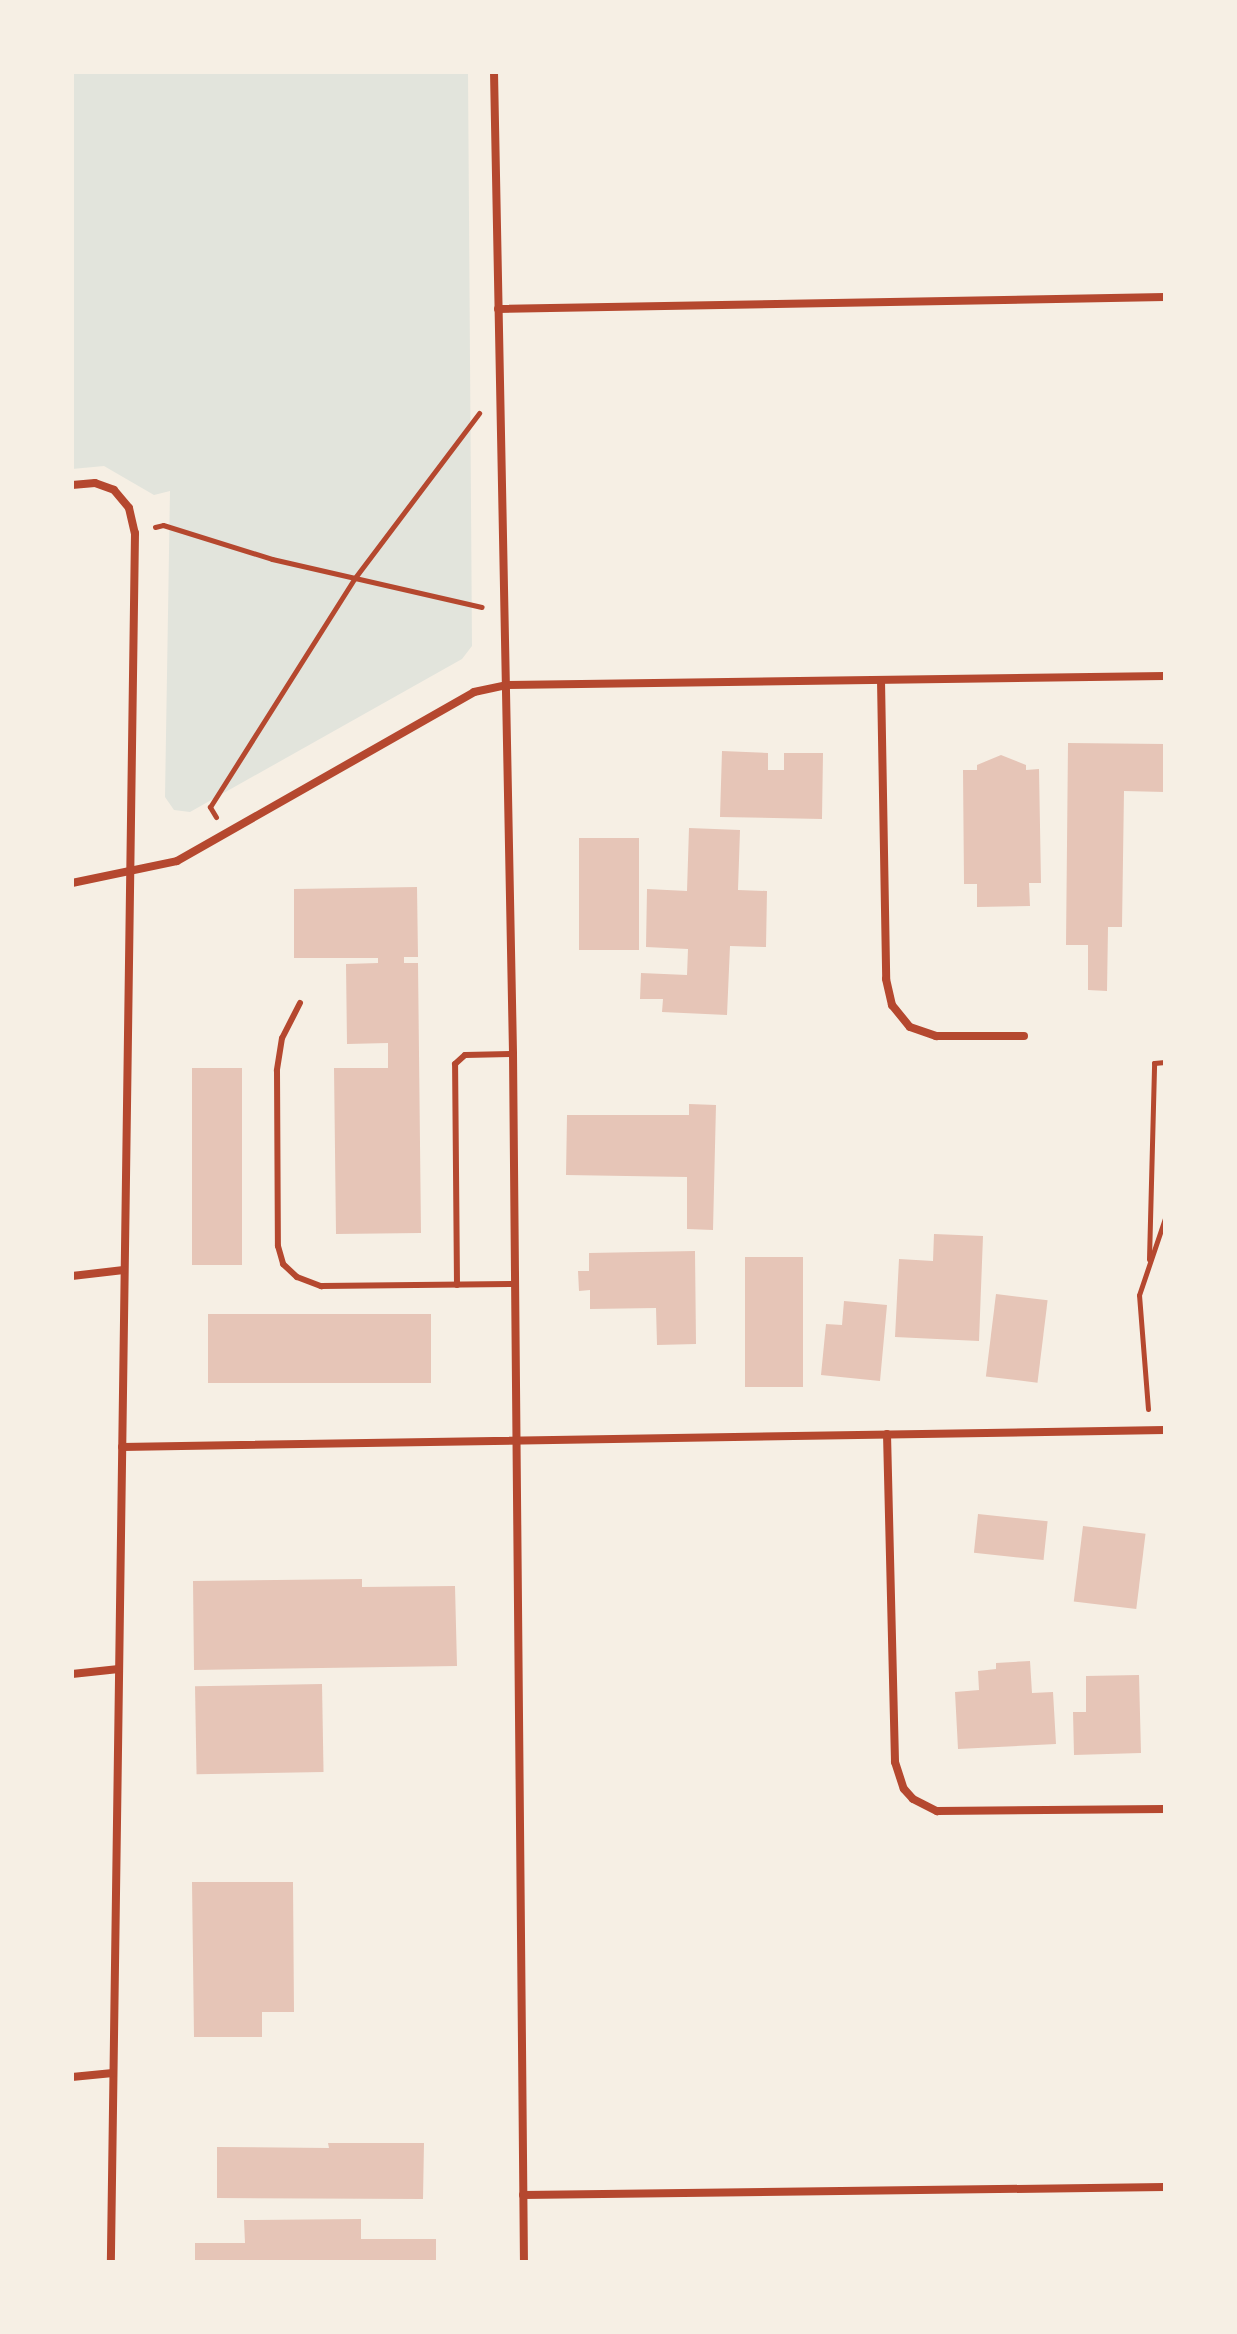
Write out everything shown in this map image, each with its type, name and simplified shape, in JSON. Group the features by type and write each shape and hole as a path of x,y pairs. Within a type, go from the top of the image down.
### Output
{"street":[{"path":"494,72 513,1054 514,1440 524,2262"},
{"path":"498,309 1165,297"},
{"path":"72,485 107,486 129,508 135,533 111,2262"},
{"path":"72,883 177,861 474,692 506,685 1165,676"},
{"path":"881,680 886,979 892,1005 910,1027 936,1036 1024,1036"},
{"path":"72,1276 124,1270"},
{"path":"122,1447 1165,1430"},
{"path":"887,1434 895,1762 904,1789 913,1799 937,1811 1165,1809"},
{"path":"72,1674 119,1669"},
{"path":"72,2077 113,2073"},
{"path":"523,2195 1165,2187"}],"lane":[{"path":"300,1003 282,1038 277,1071 278,1246 283,1264 297,1277 321,1286 513,1284"},
{"path":"457,1285 455,1064 465,1055 513,1054"}],"path":[{"path":"210,807 354,579 476,414"},
{"path":"163,525 272,559 472,607"},
{"path":"1149,1267 1154,1063 1165,1062"},
{"path":"1147,1431 1139,1295 1165,1218"}],"shaded area":[{"path":"72,72 468,72 472,646 462,659 190,812 174,810 165,797 170,491 154,495 104,466 72,469"}],"building":[{"path":"1068,743 1165,744 1165,792 1124,791 1122,927 1108,927 1107,991 1088,990 1088,945 1066,945"},
{"path":"722,751 768,753 768,770 784,770 784,753 823,753 822,819 720,817"},
{"path":"1001,755 1026,765 1026,770 1039,769 1041,883 1029,883 1030,906 977,907 977,884 964,884 963,770 977,770 977,765"},
{"path":"689,828 740,830 738,890 767,891 766,947 730,946 727,1015 662,1012 663,999 640,999 641,973 687,975 688,949 646,947 647,889 687,891"},
{"path":"579,838 639,838 639,950 579,950"},
{"path":"417,887 418,957 404,957 404,963 418,963 421,1233 336,1234 334,1068 388,1068 388,1043 347,1044 346,964 378,963 378,958 294,958 294,889"},
{"path":"192,1068 242,1068 242,1265 192,1265"},
{"path":"689,1104 716,1105 713,1230 687,1229 687,1177 566,1175 567,1115 689,1115"},
{"path":"934,1234 983,1236 979,1341 895,1337 899,1259 933,1261"},
{"path":"695,1251 696,1344 657,1345 656,1308 590,1309 590,1290 579,1291 578,1271 589,1271 589,1253"},
{"path":"745,1257 803,1257 803,1387 745,1387"},
{"path":"996,1294 1048,1300 1037,1383 986,1376"},
{"path":"844,1301 887,1305 880,1381 821,1375 826,1324 842,1325"},
{"path":"208,1314 431,1314 431,1383 208,1383"},
{"path":"978,1514 1048,1521 1044,1560 974,1553"},
{"path":"1083,1526 1146,1534 1136,1609 1074,1601"},
{"path":"362,1579 362,1587 455,1586 457,1666 194,1670 193,1581"},
{"path":"1030,1661 1032,1693 1053,1692 1056,1744 958,1749 955,1692 979,1690 978,1671 996,1669 996,1663"},
{"path":"1139,1675 1141,1753 1074,1755 1073,1712 1086,1712 1086,1676"},
{"path":"322,1684 324,1772 197,1774 195,1686"},
{"path":"192,1882 293,1882 294,2012 262,2012 262,2037 194,2037"},
{"path":"328,2143 424,2143 423,2199 217,2198 217,2147 329,2148"},
{"path":"361,2219 361,2239 436,2239 436,2262 195,2262 195,2243 245,2243 244,2220"}]}
